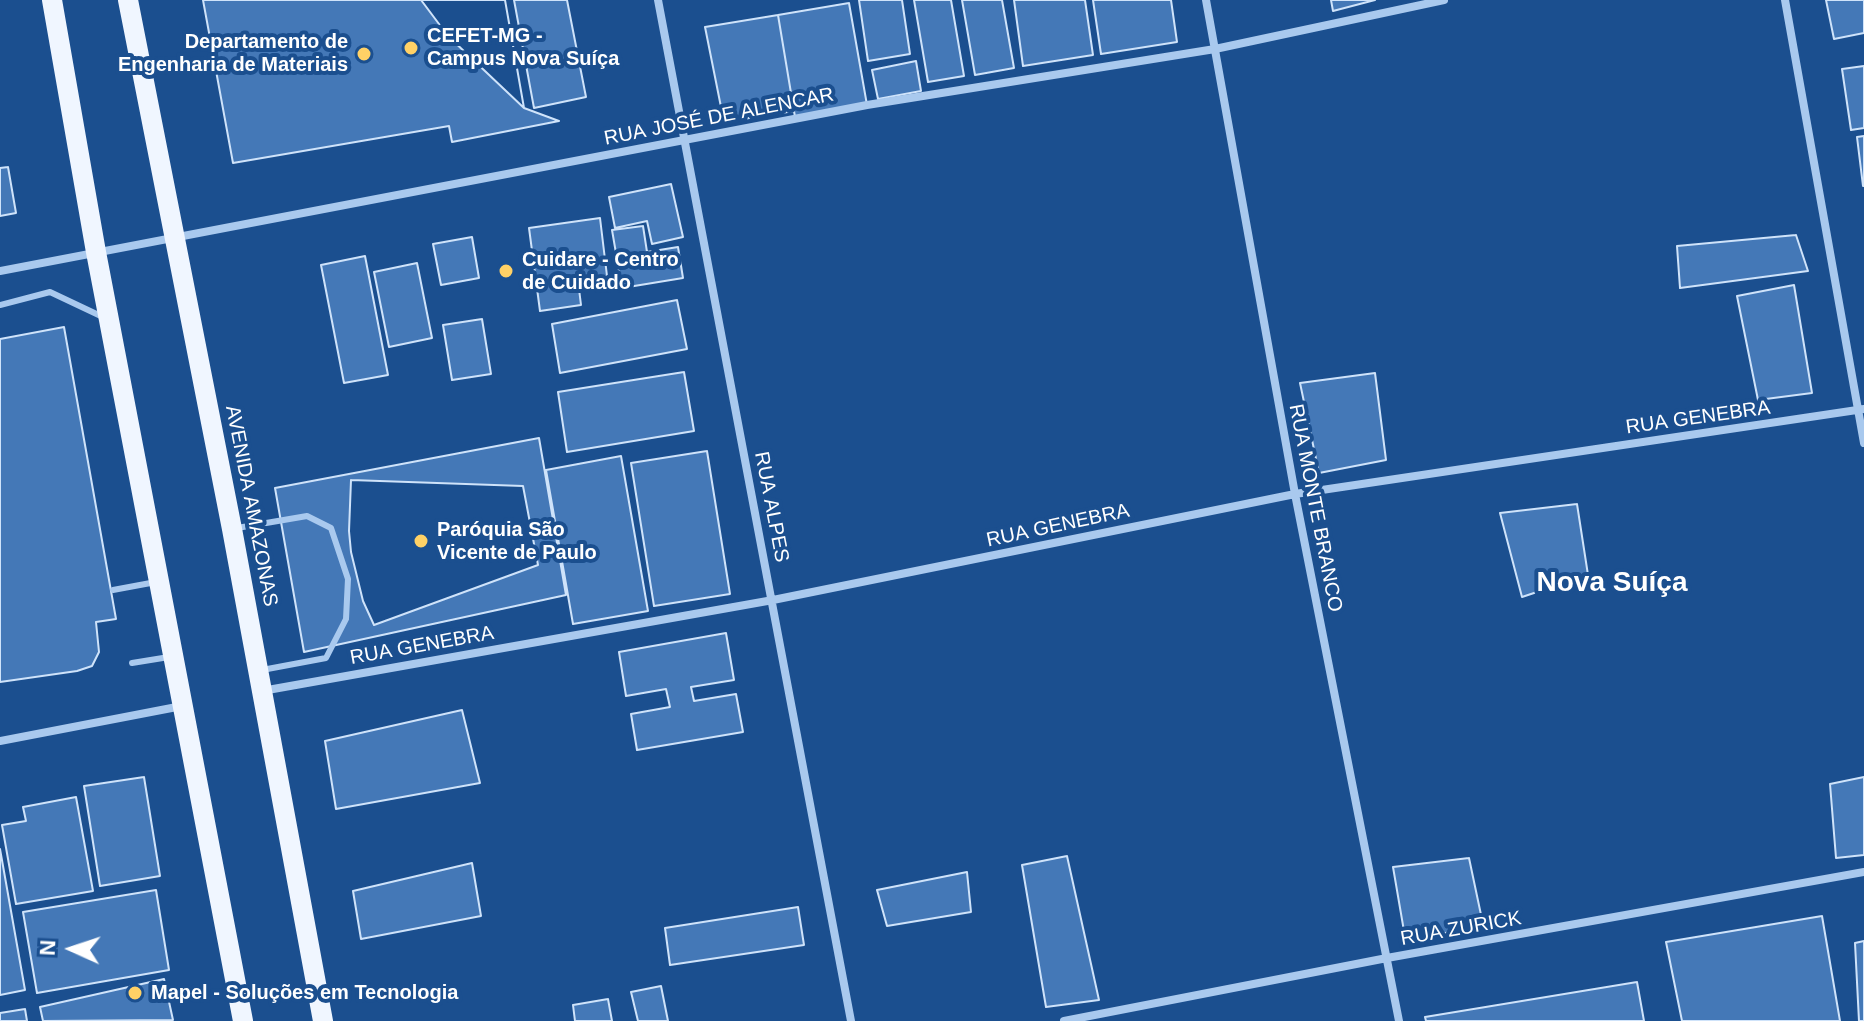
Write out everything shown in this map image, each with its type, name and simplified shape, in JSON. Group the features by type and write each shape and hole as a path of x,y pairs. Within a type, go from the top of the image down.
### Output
{"main road":[{"path":"52,0 96,252 243,1021"},
{"name":"AVENIDA AMAZONAS","path":"128,0 232,529 323,1021"}],"street":[{"name":"RUA ALPES","path":"658,0 851,1021"},
{"name":"RUA MONTE BRANCO","path":"1206,0 1295,494 1399,1021"},
{"name":"RUA JOSÉ DE ALENCAR","path":"0,271 867,105 1215,49 1444,0"},
{"path":"1785,0 1861,410 1864,443"},
{"name":"RUA GENEBRA","path":"260,681 773,600 1295,494 1861,410"},
{"path":"0,741 182,706"},
{"name":"RUA ZURICK","path":"1064,1021 1387,958 1864,872"}],"lane":[{"path":"0,305 50,292 109,320"},
{"path":"232,529 307,516 331,528 348,579 346,619 326,658 260,681"},
{"path":"113,590 159,582"},
{"path":"132,663 172,656"}],"building":[{"name":"CEFET-MG - Campus Nova Suíça","path":"203,0 505,0 524,108 559,121 452,142 449,126 233,163"},
{"path":"421,0 505,0 524,108 448,36"},
{"path":"514,0 567,0 586,97 534,108"},
{"path":"859,0 902,0 910,54 868,61"},
{"path":"914,0 951,0 964,76 928,82"},
{"path":"962,0 1002,0 1014,68 975,75"},
{"path":"1014,0 1085,0 1093,55 1023,66"},
{"path":"1093,0 1171,0 1177,42 1101,54"},
{"path":"1331,0 1375,0 1333,11"},
{"path":"1826,0 1864,0 1864,33 1834,39"},
{"path":"849,3 867,105 795,117 778,15"},
{"path":"778,15 794,111 724,122 705,27"},
{"path":"916,61 921,91 878,99 872,70"},
{"path":"1864,66 1864,128 1851,130 1842,69"},
{"path":"1864,136 1864,186 1863,186 1857,137"},
{"path":"8,167 16,213 0,216 0,168"},
{"path":"671,184 683,237 652,244 647,221 615,228 609,197"},
{"path":"600,218 607,276 578,281 581,305 540,311 529,228"},
{"path":"643,226 647,252 678,247 683,278 622,288 612,230"},
{"path":"1796,235 1808,271 1680,288 1677,246"},
{"path":"472,237 479,278 441,285 433,244"},
{"path":"365,256 388,375 344,383 321,265"},
{"path":"417,263 432,338 389,347 374,272"},
{"path":"1794,285 1812,393 1758,400 1737,296"},
{"path":"677,300 687,349 560,373 552,324"},
{"path":"482,319 491,374 452,380 443,325"},
{"path":"64,327 116,619 96,622 99,652 92,666 0,682 0,339"},
{"path":"684,372 694,431 567,452 558,392"},
{"path":"1375,373 1386,460 1319,473 1300,383"},
{"name":"Paróquia São Vicente de Paulo","path":"539,438 566,595 304,652 275,488"},
{"path":"707,451 730,594 654,606 631,463"},
{"path":"621,456 648,611 573,624 546,470"},
{"path":"351,480 523,486 538,565 374,625 363,601 351,552"},
{"path":"1577,504 1588,575 1522,597 1500,513"},
{"path":"726,633 734,680 691,687 694,701 736,694 743,732 637,750 631,714 670,707 666,689 626,696 619,652"},
{"path":"462,710 480,783 336,809 325,741"},
{"path":"144,777 160,876 100,886 84,786"},
{"path":"1864,777 1864,855 1836,858 1830,784"},
{"path":"76,797 93,891 16,904 2,825 26,821 23,807"},
{"path":"0,849 25,990 0,995"},
{"path":"1067,856 1099,1000 1046,1007 1022,865"},
{"path":"1469,858 1484,929 1405,937 1393,867"},
{"path":"472,863 481,916 361,939 353,891"},
{"path":"967,872 971,912 887,926 877,890"},
{"path":"156,890 169,970 37,993 23,912"},
{"path":"798,907 804,945 670,965 665,928"},
{"path":"1822,916 1840,1021 1682,1021 1666,942"},
{"path":"1864,941 1864,1021 1859,1021 1855,943"},
{"name":"Mapel - Soluções em Tecnologia","path":"164,979 173,1020 43,1021 40,1007"},
{"path":"1637,982 1644,1021 1426,1021 1425,1017"},
{"path":"661,986 668,1021 638,1021 631,992"},
{"path":"608,999 612,1021 575,1021 573,1005"},
{"path":"25,1009 27,1021 0,1021 0,1013"}],"place":[{"name":"CEFET-MG - Campus Nova Suíça","path":"411,48"},
{"name":"Departamento de Engenharia de Materiais","path":"364,54"},
{"name":"Cuidare - Centro de Cuidado","path":"506,271"},
{"name":"Paróquia São Vicente de Paulo","path":"421,541"},
{"name":"Mapel - Soluções em Tecnologia","path":"135,993"}],"district":[{"name":"Nova Suíça","path":"1612,583"}]}
